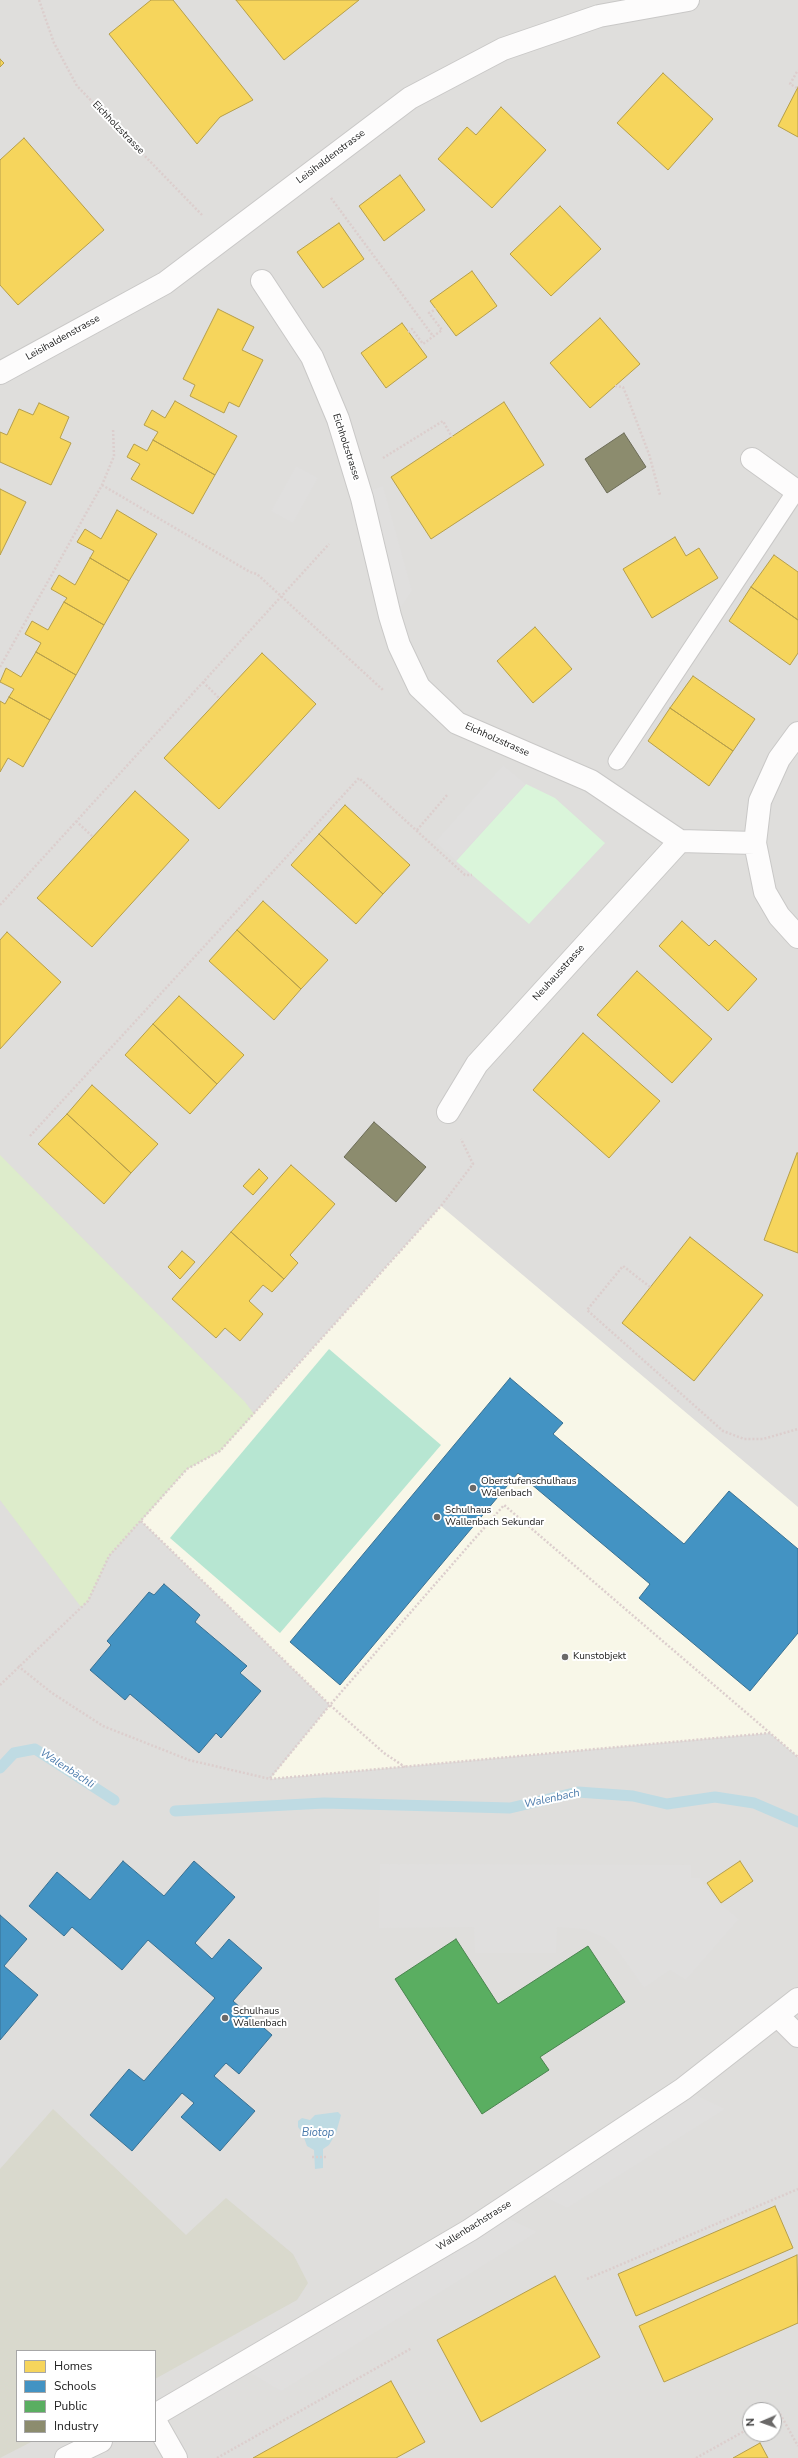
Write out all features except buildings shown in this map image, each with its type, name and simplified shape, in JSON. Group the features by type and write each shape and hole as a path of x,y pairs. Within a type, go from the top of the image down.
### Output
{"street":[{"name":"Leisihaldenstrasse","path":"0,373 164,282 410,98 503,49 599,16 688,0"},
{"name":"Eichholzstrasse","path":"262,281 312,357 338,419 355,475 390,616 399,645 419,688 456,722 591,781 606,789 680,841"},
{"path":"752,459 797,491"},
{"path":"798,733 779,759 760,801 755,843 765,892 779,916 798,937"},
{"path":"680,841 755,843"},
{"name":"Neuhausstrasse","path":"448,1112 477,1064 680,841"},
{"name":"Wallenbachstrasse","path":"156,2414 470,2230 683,2089 798,1999"},
{"path":"778,2016 798,2036"},
{"path":"156,2423 176,2458"},
{"path":"66,2458 99,2442"}],"lane":[{"path":"617,761 797,491"}],"path":[{"name":"Eichholzstrasse","path":"39,0 54,43 77,86 224,238"},
{"path":"797,88 790,84 798,70"},
{"path":"336,204 433,336"},
{"path":"408,332 412,329 423,344 442,330 430,313 436,309"},
{"path":"615,386 623,387 628,399 649,454 660,495"},
{"path":"355,475 443,421 452,437"},
{"path":"0,667 102,485 114,456 113,428"},
{"path":"102,485 170,527 257,574 389,695"},
{"path":"0,905 329,544"},
{"path":"203,682 219,698"},
{"path":"30,1136 359,778 465,875 472,874"},
{"path":"417,830 448,794"},
{"path":"76,821 93,837"},
{"path":"0,1685 18,1666 88,1601 109,1556 188,1469 220,1451 441,1206 473,1164 448,1112"},
{"path":"650,1287 623,1266 587,1310 724,1431 744,1439 763,1439 798,1429"},
{"path":"270,1778 330,1705 504,1505 798,1757"},
{"path":"141,1521 330,1705 384,1753 405,1767"},
{"path":"18,1666 52,1693 103,1726 189,1760 270,1778 770,1733"},
{"path":"312,2157 328,2157"},
{"path":"587,2279 798,2189"},
{"path":"217,2458 412,2348"},
{"path":"782,2417 798,2446"},
{"path":"696,2458 742,2432"}],"shaded area":[{"path":"0,0 798,0 798,2458 0,2458"},
{"path":"296,466 318,478 293,523 271,511"},
{"path":"383,486 412,591 402,606 388,609 361,494"},
{"path":"503,765 526,784 456,861 435,842"},
{"name":"Oberstufenschulhaus Walenbach","path":"441,1206 798,1507 798,1757 770,1733 270,1779 330,1705 141,1521 187,1469 220,1451"},
{"path":"380,1864 691,1865 691,1878 700,1878 718,1902 739,1919 686,1980 670,1970 644,1988 615,1947 603,1937 584,1929 557,1927 556,1953 475,1953 474,1927 379,1928"},
{"path":"683,2089 725,2109 567,2208 531,2190"},
{"path":"53,2109 186,2235 226,2198 293,2254 308,2283 297,2300 156,2378 156,2350 16,2350 16,2442 31,2442 0,2458 0,2169"},
{"path":"496,2213 537,2232 281,2391 239,2366"}],"green space":[{"path":"526,784 555,798 605,843 529,924 456,861"},
{"path":"0,1155 245,1402 254,1414 220,1451 187,1469 109,1556 88,1601 81,1607 0,1500"},
{"path":"329,1349 441,1445 280,1633 170,1538"}],"water":[{"name":"Biotop","path":"338,2112 341,2115 336,2133 329,2145 323,2149 323,2168 315,2169 314,2150 307,2146 302,2132 298,2127 298,2121 302,2118 310,2120 315,2115"}],"waterway":[{"name":"Walenbächli","path":"0,1768 14,1753 35,1749 114,1800"},
{"name":"Walenbach","path":"175,1811 324,1803 510,1808 578,1792 633,1796 667,1804 715,1797 754,1803 798,1822"}],"place":[{"name":"Oberstufenschulhaus Walenbach","path":"473,1488"},
{"name":"Schulhaus Wallenbach Sekundar","path":"437,1517"},
{"name":"Kunstobjekt","path":"565,1657"},
{"name":"Schulhaus Wallenbach","path":"225,2018"}]}
